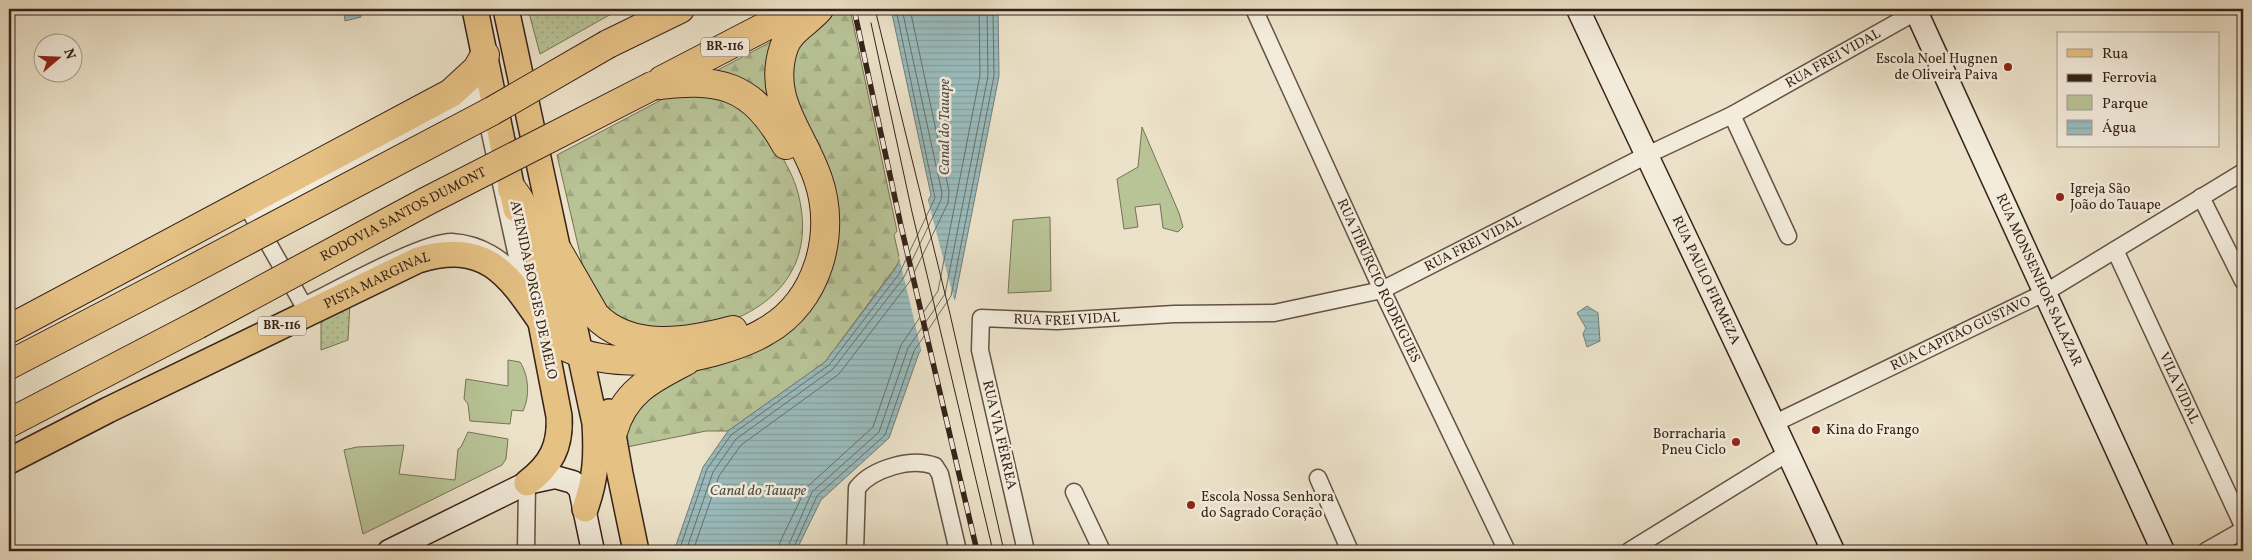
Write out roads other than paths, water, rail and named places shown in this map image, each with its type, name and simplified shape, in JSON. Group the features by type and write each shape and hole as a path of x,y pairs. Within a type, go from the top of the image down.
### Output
{"highway":[{"path":"608,44 644,9"},
{"path":"9,365 492,111 608,44 680,9"},
{"name":"RODOVIA SANTOS DUMONT","path":"9,423 197,325 427,201 799,9"},
{"path":"558,251 595,315 602,323 631,337 661,341 718,334 758,319 783,299 792,286 808,253 812,235 812,219 805,186 780,118 779,80 784,46 799,26 819,9"},
{"path":"9,329 179,240 451,93 477,69 485,55"},
{"path":"613,432 617,418 625,404 642,385 690,359 734,346 766,332 791,310 804,295 813,278 825,239 824,199 818,177 780,118 730,88 686,82 652,86"},
{"path":"512,189 530,215 556,322 561,337 568,348 588,356 690,359"}],"main road":[{"name":"AVENIDA BORGES DE MELO","path":"475,9 548,356 560,431 552,459 527,483"},
{"path":"506,9 558,251 588,356 597,457 594,483 585,510"},
{"name":"PISTA MARGINAL","path":"9,461 108,410 418,260 438,254 469,255 496,268 508,276 520,290 541,322"},
{"path":"548,356 556,362 563,374 581,430 597,457 622,551"},
{"path":"588,356 606,392 636,551"}],"street":[{"name":"RUA TIBÚRCIO RODRIGUES","path":"1254,9 1382,290 1507,551"},
{"name":"RUA PAULO FIRMEZA","path":"1578,9 1645,156 1775,423 1833,551"},
{"name":"RUA FREI VIDAL","path":"981,318 1057,321 1174,314 1274,313 1382,290 1645,156 1732,115 1917,10"},
{"name":"RUA MONSENHOR SALAZAR","path":"1917,10 2163,551"},
{"path":"481,92 522,278 496,255 482,249 450,242 434,245 415,252 304,306 251,213 481,92"},
{"path":"1732,115 1788,236"},
{"name":"RUA CAPITÃO GUSTAVO","path":"1775,423 2046,292 2243,172"},
{"path":"2201,197 2243,281"},
{"name":"VILA VIDAL","path":"2115,250 2243,526"},
{"name":"RUA VIA FÉRREA","path":"981,318 980,350 1026,551"},
{"path":"1629,551 1788,452"},
{"path":"855,551 856,488 864,479 872,474 909,464 926,462 935,466 940,474 958,551"},
{"path":"388,551 527,483 555,477 573,482 583,495 593,551"},
{"path":"1318,478 1350,551"},
{"path":"526,551 527,483"},
{"path":"1074,492 1102,551"},
{"path":"2206,551 2243,530"}],"water":[{"path":"348,9 359,9 361,17 345,21 344,13"},
{"name":"Canal do Tauape","path":"891,9 998,9 999,76 955,298 919,353 889,438 821,500 796,551 674,551 703,467 728,431 825,362 894,271 931,195"},
{"path":"1587,306 1598,313 1600,341 1587,347 1583,334 1586,328 1577,313"}],"tram line":[{"path":"875,9 950,314 1004,551"},
{"path":"871,23 912,212 993,551"}],"railway":[{"path":"854,9 901,226 977,551"}],"place":[{"name":"Escola Noel Hugnen de Oliveira Paiva","path":"2008,67"},
{"name":"Igreja São João do Tauape","path":"2060,197"},
{"name":"Kina do Frango","path":"1816,430"},
{"name":"Borracharia Pneu Ciclo","path":"1736,442"},
{"name":"Escola Nossa Senhora do Sagrado Coração","path":"1191,505"}]}
